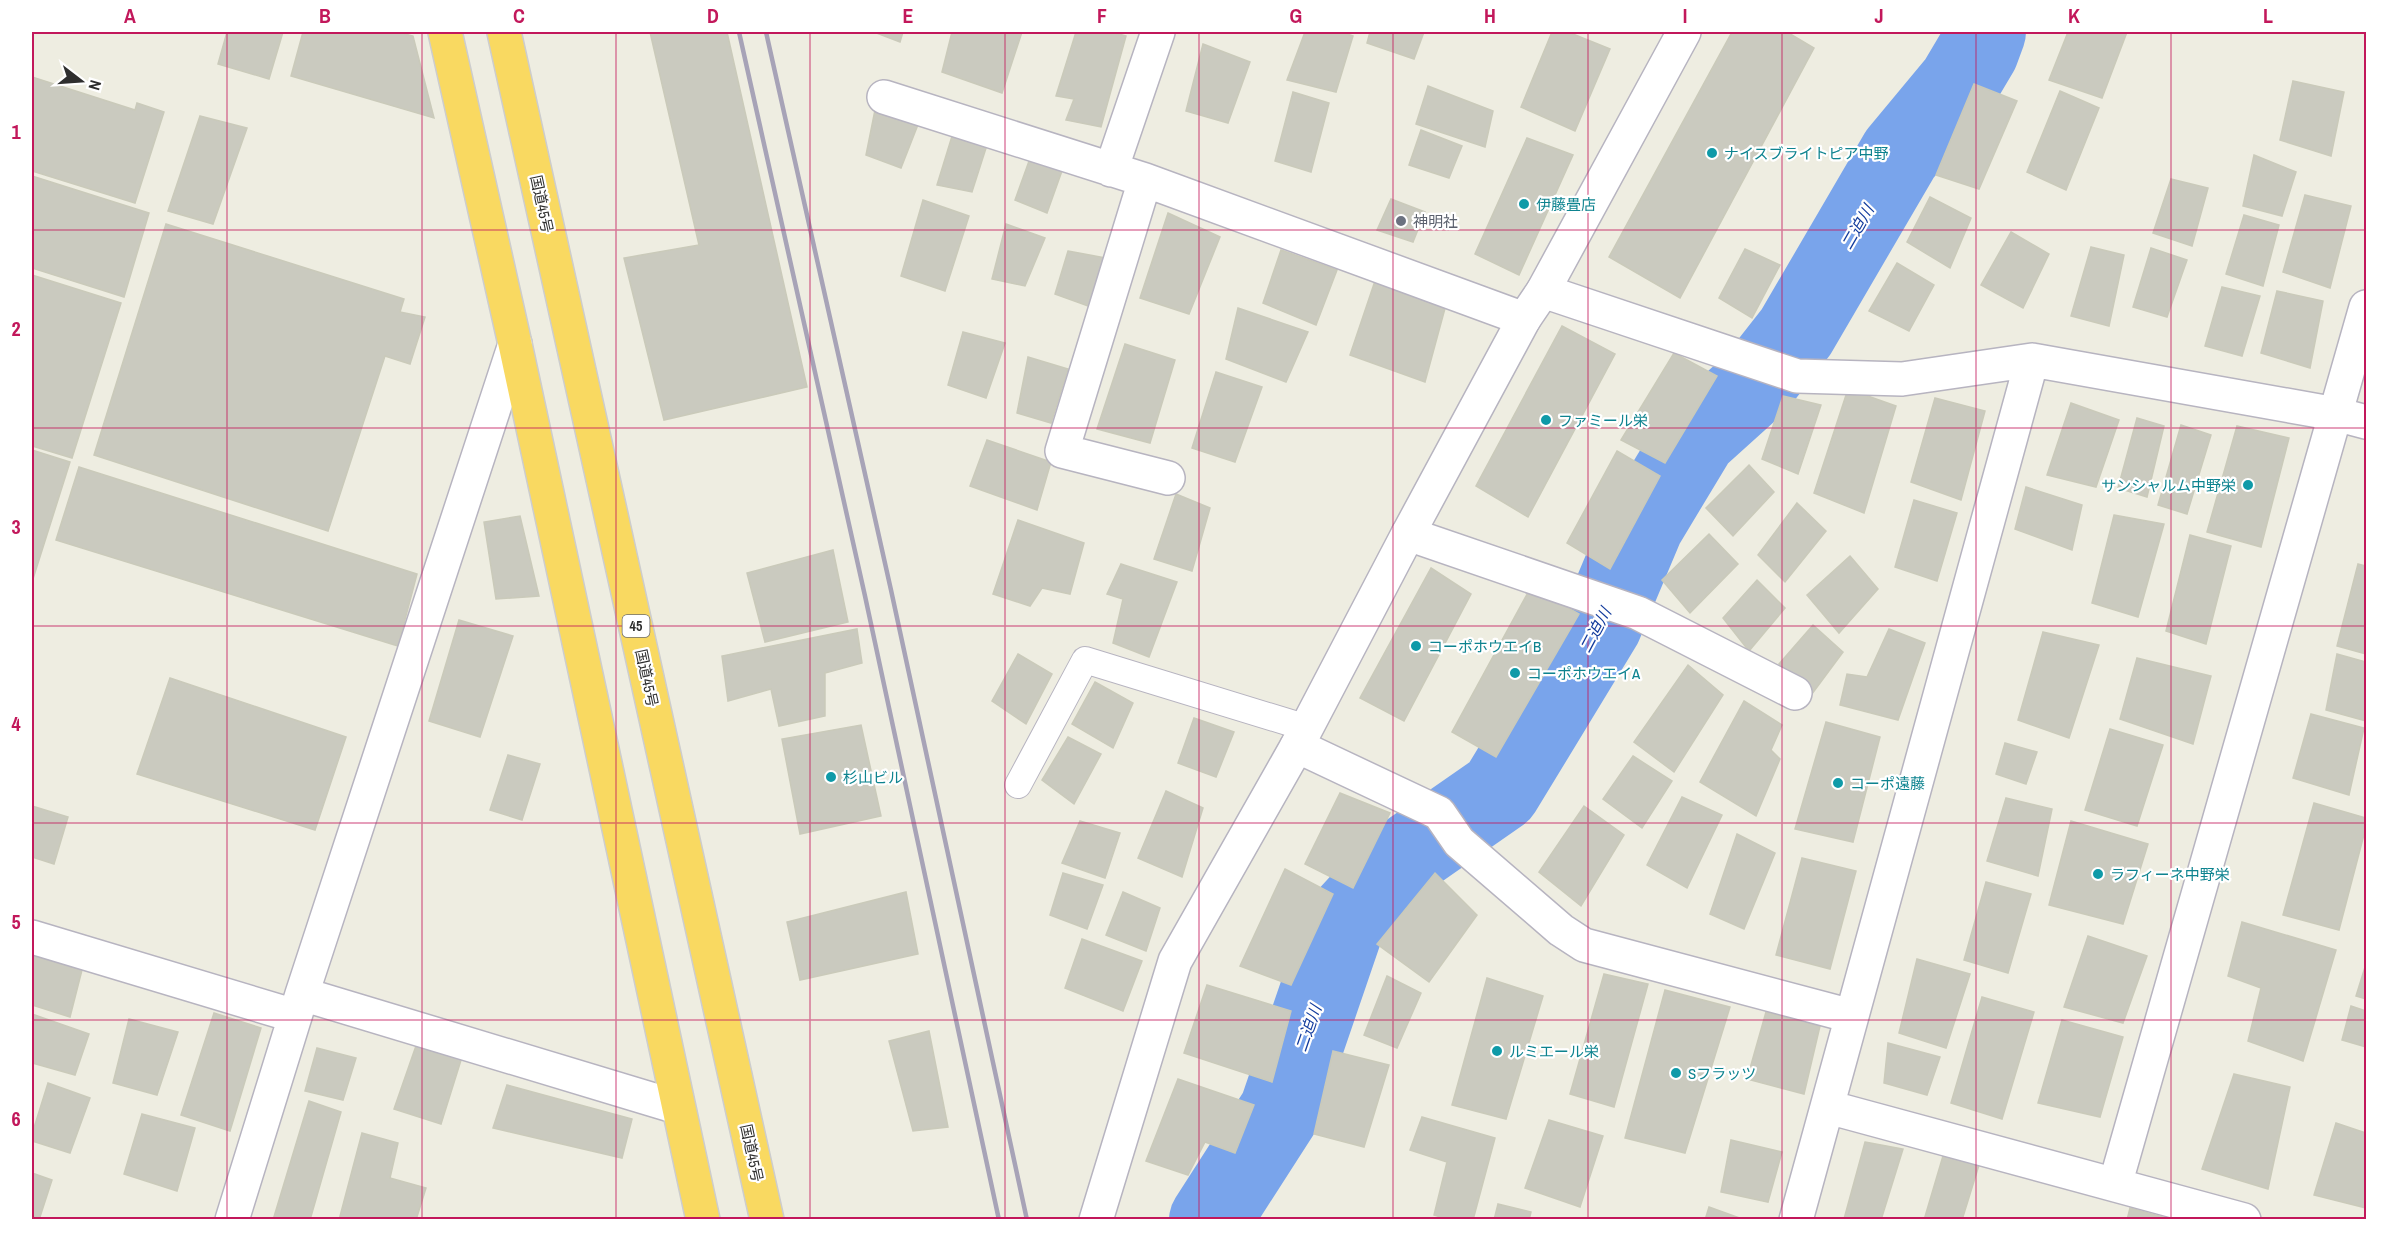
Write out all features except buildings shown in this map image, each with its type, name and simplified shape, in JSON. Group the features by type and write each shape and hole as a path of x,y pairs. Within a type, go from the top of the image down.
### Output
{"highway":[{"path":"445,32 515,344 703,1220"},
{"name":"国道45号","path":"504,32 767,1220"}],"street":[{"path":"1111,170 1158,32"},
{"path":"1096,1220 1175,961 1302,737 1524,319 1543,291 1684,32"},
{"path":"884,97 1145,180 1524,319"},
{"path":"1145,180 1062,451 1168,478"},
{"path":"1543,291 1797,376 1902,379 2032,360 2351,418"},
{"path":"2115,1185 2351,418 2367,307"},
{"path":"232,1220 299,1005 515,344"},
{"path":"1796,1220 2032,360"},
{"path":"1408,534 1638,613 1795,693"},
{"path":"1302,737 1439,813 1459,842 1561,930 1584,945 1851,1016"},
{"path":"32,937 299,1005 677,1107"},
{"path":"1828,1107 2244,1220"}],"lane":[{"path":"1018,785 1085,660 1302,737"}],"waterway":[{"name":"二迫川","path":"1210,1220 1280,1111 1345,921 1401,860 1500,791 1601,625 1643,525 1696,437 1756,383 1796,332 1900,154 1959,83 1978,51 1985,32"}],"railway":[{"path":"739,32 865,596 999,1220"},
{"path":"766,32 891,590 1027,1220"}],"place":[{"name":"ナイスブライトピア中野","path":"1712,153"},
{"name":"伊藤畳店","path":"1524,204"},
{"name":"神明社","path":"1401,221"},
{"name":"ファミール栄","path":"1546,420"},
{"name":"サンシャルム中野栄","path":"2248,485"},
{"name":"コーポホウエイB","path":"1416,646"},
{"name":"コーポホウエイA","path":"1515,673"},
{"name":"杉山ビル","path":"831,777"},
{"name":"コーポ遠藤","path":"1838,783"},
{"name":"ラフィーネ中野栄","path":"2098,874"},
{"name":"ルミエール栄","path":"1497,1051"},
{"name":"Sフラッツ","path":"1676,1073"}]}
